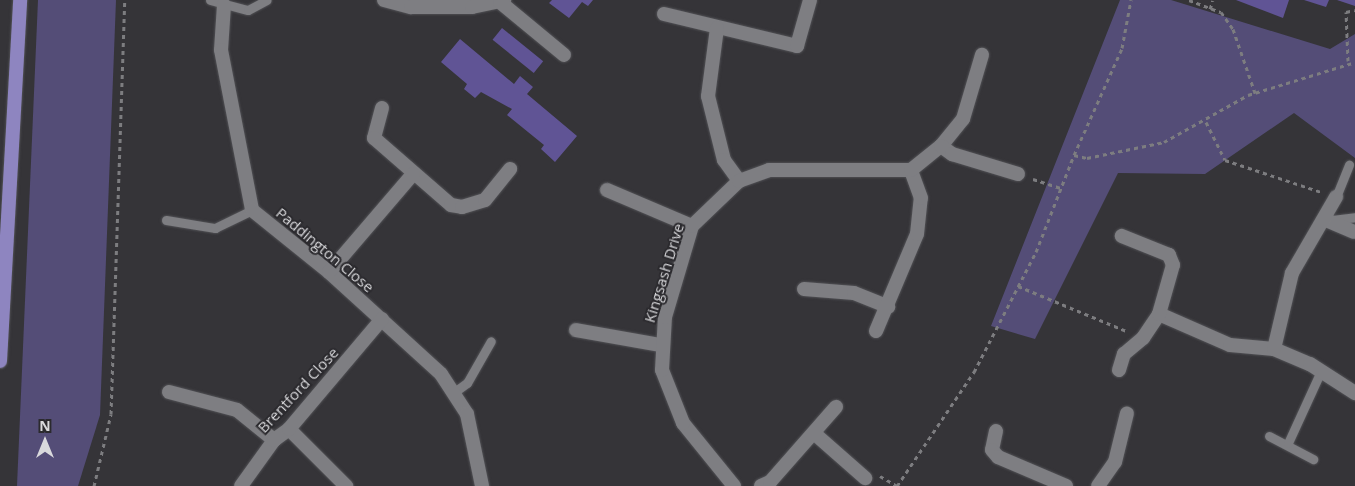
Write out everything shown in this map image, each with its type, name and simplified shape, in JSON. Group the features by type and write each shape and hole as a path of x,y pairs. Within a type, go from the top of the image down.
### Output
{"highway":[{"path":"0,360 20,0"}],"street":[{"path":"384,0 411,7 502,1 564,55"},
{"path":"664,14 797,46 810,0"},
{"name":"Paddington Close","path":"224,5 221,50 252,210 329,272 441,374 467,414 482,486"},
{"path":"717,28 708,96 724,160 739,181"},
{"path":"876,331 917,234 921,198 911,170 941,146 963,119 982,55"},
{"path":"382,108 374,138 413,174 451,205 462,207 485,200 510,169"},
{"path":"941,146 952,154 1018,174"},
{"name":"Kingsash Drive","path":"734,486 683,423 664,380 660,346 692,226 739,181 769,170 803,167 911,170"},
{"path":"329,272 413,174"},
{"path":"606,190 692,226"},
{"path":"1274,349 1292,273 1326,220 1336,197"},
{"path":"1326,220 1354,232"},
{"path":"1118,370 1129,348 1143,338 1159,314 1173,265 1169,255 1122,236"},
{"path":"804,289 854,293 888,306"},
{"path":"1159,314 1230,345 1274,349 1321,371 1355,393"},
{"name":"Brentford Close","path":"242,486 274,440 289,429 382,319"},
{"path":"576,330 660,346"},
{"path":"169,392 237,410 274,440"},
{"path":"761,486 815,434 836,407"},
{"path":"1098,486 1115,462 1127,413"},
{"path":"289,429 346,486"},
{"path":"996,431 992,450 998,457 1066,486"},
{"path":"815,434 865,478"}],"lane":[{"path":"210,0 248,10 266,0"},
{"path":"1336,197 1349,164"},
{"path":"166,220 215,228 252,210"},
{"path":"1326,220 1355,217"},
{"path":"453,393 467,383 491,341"},
{"path":"1288,443 1321,371"},
{"path":"1269,436 1288,443 1313,458"}],"path":[{"path":"94,486 111,414 125,0"},
{"path":"897,486 974,372 1018,286 1074,154 1110,81 1131,0"},
{"path":"1189,0 1221,12 1233,29 1255,93"},
{"path":"1210,8 1213,0"},
{"path":"1348,61 1346,12 1355,10"},
{"path":"1074,154 1087,158 1164,142 1206,122 1255,93 1348,61 1355,62"},
{"path":"1206,122 1225,160 1336,197"},
{"path":"1018,174 1061,188"},
{"path":"1018,286 1143,338"}],"shaded area":[{"path":"38,0 116,0 100,415 78,486 17,486"},
{"path":"1120,0 1171,0 1330,49 1355,34 1355,158 1294,113 1205,174 1118,173 1035,339 991,326"}],"building":[{"path":"552,0 593,0 588,6 582,2 569,18 549,3"},
{"path":"1236,0 1289,0 1283,18"},
{"path":"1304,0 1329,0 1326,7"},
{"path":"1337,0 1355,0 1355,6"},
{"path":"502,28 543,61 534,73 493,40"},
{"path":"460,39 514,84 520,76 533,87 527,94 577,136 555,162 541,149 544,145 507,115 512,109 481,92 475,98 464,89 467,84 441,62"}]}
